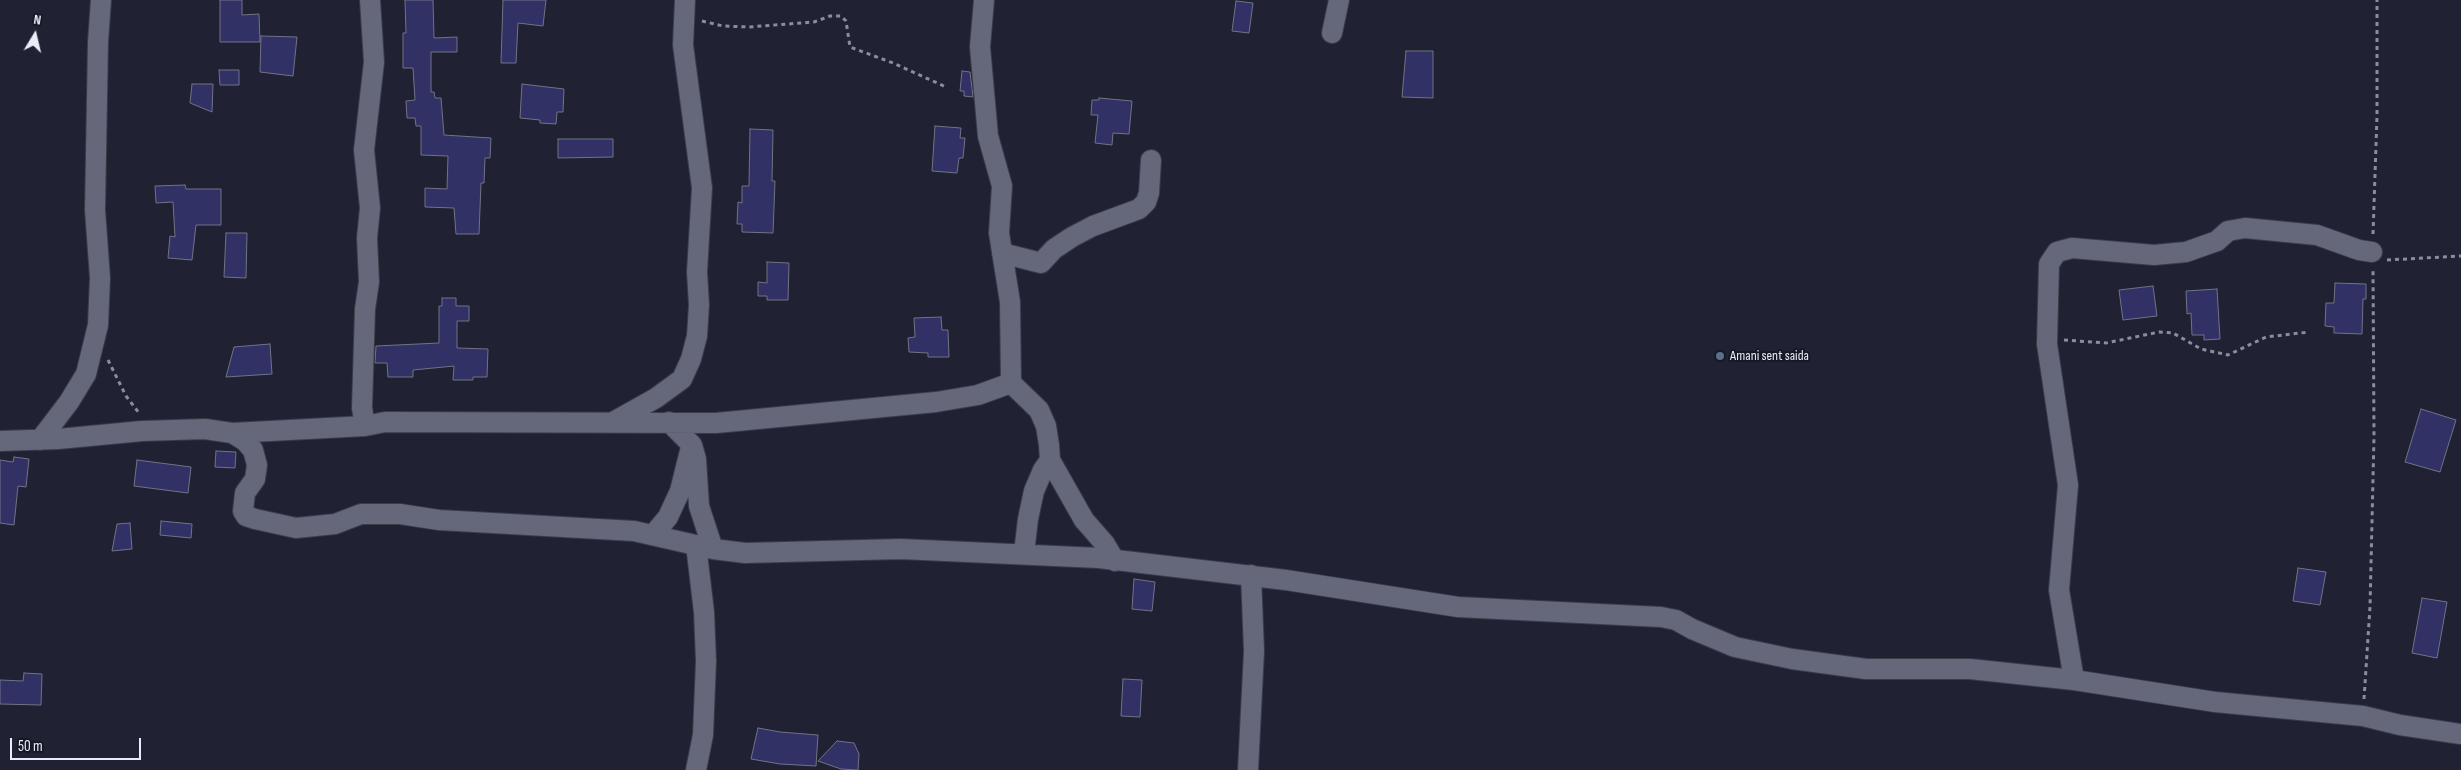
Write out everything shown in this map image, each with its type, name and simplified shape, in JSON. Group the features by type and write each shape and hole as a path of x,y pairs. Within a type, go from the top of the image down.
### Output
{"street":[{"path":"40,440 69,402 86,374 95,344 100,278 95,210 98,42 101,0"},
{"path":"365,426 362,408 365,309 369,282 367,238 370,208 364,150 374,62 370,0"},
{"path":"984,0 980,47 988,136 1002,181 999,233 1010,302 1011,383 1039,410 1046,426 1050,460 1084,520 1105,544 1115,561"},
{"path":"1332,33 1339,0"},
{"path":"613,422 656,398 682,379 691,359 697,336 699,305 697,272 702,188 683,46 686,4"},
{"path":"1002,253 1042,263 1054,249 1072,237 1093,226 1139,209 1146,202 1149,193 1151,160"},
{"path":"2074,680 2060,590 2068,484 2047,344 2050,264 2057,252 2072,248 2154,254 2186,252 2217,241 2228,231 2244,228 2317,235 2372,256"},
{"path":"0,441 40,440 149,430 205,429 232,433 365,426 384,422 716,423 936,402 978,395 1011,383"},
{"path":"669,422 692,445 696,459 699,506 705,547 704,612 706,661 703,735 696,770"},
{"path":"232,433 245,441 253,450 258,465 255,479 244,493 242,511 246,516 255,519 296,528 311,528 335,524 361,514 400,514 439,520 634,531 705,547 745,553 892,549 1024,553 1099,558 1251,575 1458,607 1661,618 1676,620 1692,630 1735,647 1792,659 1857,667 1970,669 2074,680 2216,702 2363,716 2400,725 2461,734"},
{"path":"653,535 668,517 680,491 687,456 692,445"},
{"path":"1024,553 1034,491 1042,470 1050,460"},
{"path":"1248,770 1254,651 1251,575"}],"path":[{"path":"2363,716 2370,607 2374,436 2372,256 2377,116 2377,0"},
{"path":"686,4 700,20 723,26 749,27 814,22 830,16 841,16 846,21 850,47 894,63 946,87"},
{"path":"2372,256 2461,256"},
{"path":"2047,344 2059,340 2106,343 2158,332 2173,333 2201,348 2228,355 2266,336 2309,332"},
{"path":"95,344 109,361 126,396 140,414 149,430"}],"building":[{"path":"220,0 242,0 242,15 259,14 260,42 220,42"},
{"path":"405,0 433,0 434,38 457,37 457,52 431,52 431,92 434,92 435,98 441,98 444,135 491,138 490,158 485,158 484,183 481,183 479,234 456,234 454,208 425,207 425,188 447,189 448,156 421,155 421,126 416,126 415,118 407,118 406,101 415,100 413,68 403,68 403,33 406,33"},
{"path":"503,0 546,0 543,26 518,23 516,63 501,63"},
{"path":"1236,1 1253,3 1249,33 1232,31"},
{"path":"261,36 297,37 293,76 260,72"},
{"path":"1406,51 1433,51 1433,98 1402,97"},
{"path":"219,70 239,70 239,85 220,85"},
{"path":"962,71 970,72 973,97 964,96 964,91 960,91"},
{"path":"192,84 213,84 212,112 190,103"},
{"path":"522,84 564,89 563,112 557,112 556,124 540,123 540,120 520,118"},
{"path":"1099,98 1132,101 1129,134 1113,133 1112,145 1095,143 1098,115 1091,115 1092,100 1099,100"},
{"path":"935,126 961,128 960,138 965,138 963,158 959,158 957,173 932,171"},
{"path":"750,129 773,130 772,181 775,181 773,233 742,232 742,224 737,224 738,202 742,203 742,186 749,186"},
{"path":"558,139 613,139 613,157 558,158"},
{"path":"185,185 186,189 221,189 221,225 196,225 192,260 168,258 170,236 175,237 173,202 156,203 155,186"},
{"path":"226,233 247,233 246,278 224,277"},
{"path":"767,262 789,263 788,300 767,300 767,296 758,296 758,282 767,283"},
{"path":"2335,283 2366,284 2366,299 2363,299 2362,334 2334,333 2334,327 2325,326 2326,303 2334,303"},
{"path":"2153,286 2157,316 2123,320 2119,290"},
{"path":"2217,289 2220,339 2204,340 2204,335 2192,335 2191,313 2187,314 2186,291"},
{"path":"442,298 456,298 456,306 469,306 469,321 457,321 457,348 488,349 487,377 473,377 473,380 453,380 454,366 413,370 413,377 388,377 387,363 375,363 376,346 439,343 439,306 442,306"},
{"path":"941,317 942,330 948,330 949,357 928,357 928,353 909,352 908,338 915,337 914,318"},
{"path":"270,344 272,374 226,377 234,347"},
{"path":"2421,409 2456,420 2440,472 2405,462"},
{"path":"216,451 236,452 235,468 215,467"},
{"path":"14,457 29,459 26,487 18,486 14,525 0,523 0,460 13,462"},
{"path":"137,460 191,467 188,493 134,486"},
{"path":"161,521 192,524 191,538 160,535"},
{"path":"130,523 132,549 112,551 117,524"},
{"path":"2298,568 2326,572 2320,605 2293,601"},
{"path":"1134,579 1155,582 1152,611 1132,609"},
{"path":"2422,598 2447,602 2437,658 2412,653"},
{"path":"24,673 42,674 41,705 0,704 0,680 23,681"},
{"path":"1123,679 1142,680 1140,717 1121,716"},
{"path":"758,728 818,735 816,766 780,764 751,759"},
{"path":"837,741 854,743 859,754 858,770 841,769 818,761"}],"place":[{"name":"Amani sent saida","path":"1720,356"}]}
